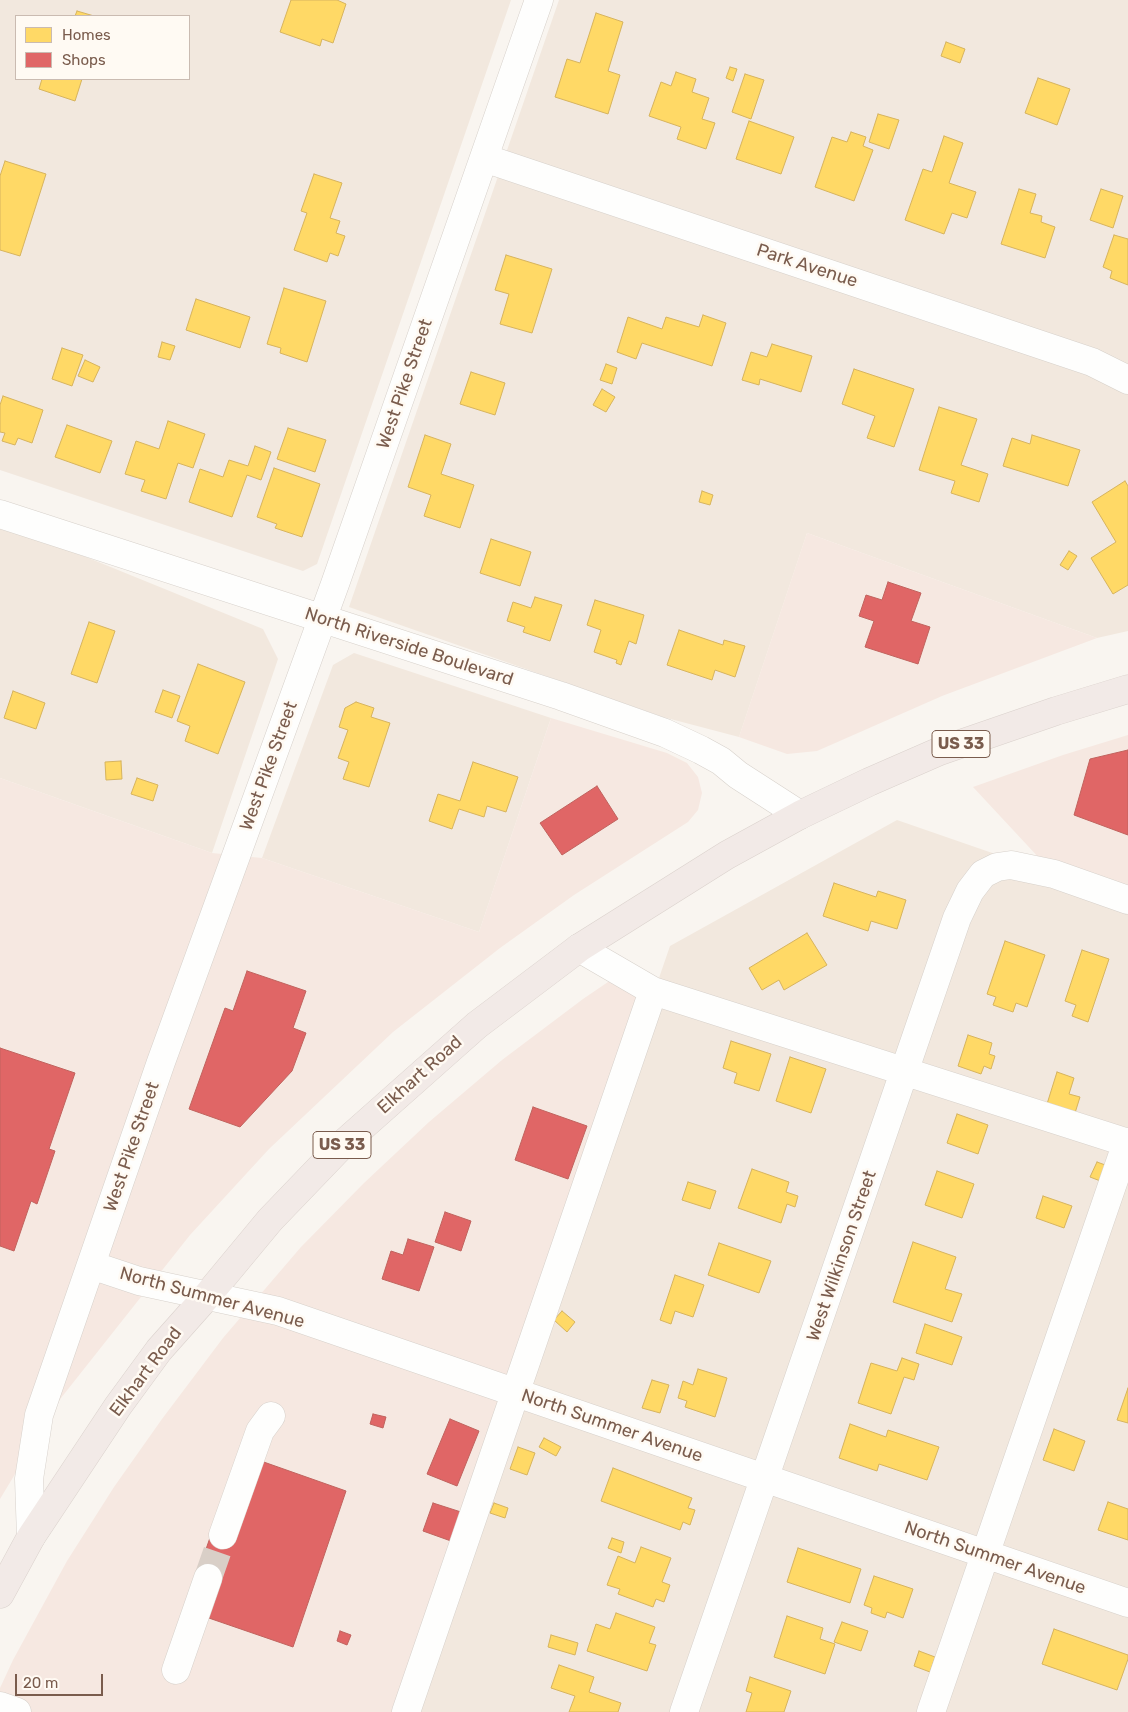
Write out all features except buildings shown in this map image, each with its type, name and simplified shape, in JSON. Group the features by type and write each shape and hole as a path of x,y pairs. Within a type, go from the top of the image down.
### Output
{"highway":[{"name":"US 33","path":"800,815 940,751 1056,711 1128,689"},
{"name":"Elkhart Road","path":"0,1594 30,1538 118,1406 159,1350 270,1220 344,1143 477,1025 579,948 727,855 800,815"}],"street":[{"name":"West Pike Street","path":"30,1538 29,1479 39,1415 220,899 322,619 539,0"},
{"name":"Park Avenue","path":"484,158 1082,358 1128,380"},
{"name":"North Riverside Boulevard","path":"0,514 596,708 665,733 721,762 800,815"},
{"name":"West Wilkinson Street","path":"684,1712 906,1071 957,918 970,891 984,874 996,867 1011,865 1054,874 1128,900"},
{"path":"579,948 654,991 1128,1142 931,1712"},
{"path":"406,1712 654,991"},
{"name":"North Summer Avenue","path":"91,1265 139,1281 278,1312 1128,1603"},
{"path":"223,1535 260,1431 272,1416"},
{"path":"176,1670 208,1578"},
{"path":"0,1706 17,1712"}],"shaded area":[{"path":"0,0 511,0 317,564 303,571 0,470"},
{"path":"559,0 1128,0 1128,631 1097,638 807,533 739,737 663,717 349,607"},
{"path":"0,522 263,629 278,659 212,853 0,778"},
{"path":"807,533 1097,638 942,696 817,751 787,754 739,737"},
{"path":"354,653 551,718 479,932 262,858 333,665"},
{"path":"551,718 667,753 687,763 698,777 702,793 698,810 688,822 574,895 500,948 393,1032 269,1149 190,1235 61,1398 0,1499 0,778 212,853 262,858 479,932"},
{"path":"1128,735 1128,900 1054,874 973,787 1063,755"},
{"path":"897,820 1128,900 1128,1712 406,1712 670,946"},
{"path":"616,981 646,990 398,1712 0,1712 0,1688 13,1660 67,1561 114,1487 223,1338 301,1247 364,1183 429,1122 502,1060 583,999 608,982"}],"tunnel":[{"path":"208,1578 223,1535"}]}
